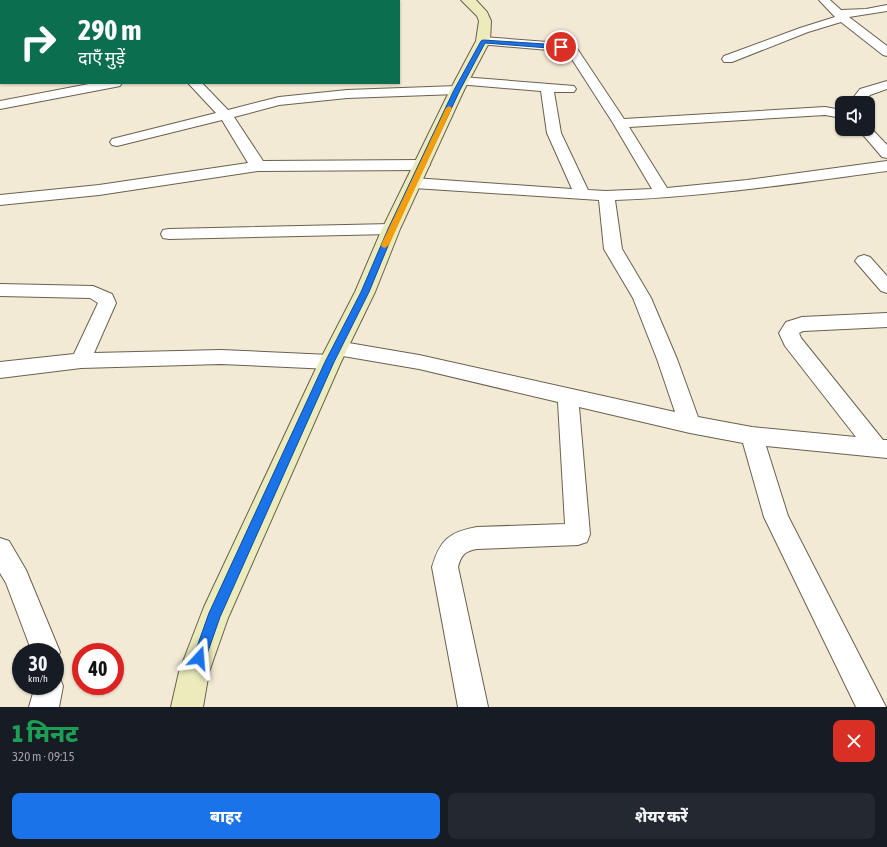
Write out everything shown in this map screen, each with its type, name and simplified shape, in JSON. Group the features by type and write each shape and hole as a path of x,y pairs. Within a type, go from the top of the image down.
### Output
{"street":[{"path":"0,0 21,0"},
{"path":"187,707 194,672 214,617 333,355 365,292 392,229 460,85 483,41 485,21 483,15 472,3 467,0"},
{"path":"824,0 841,16 887,52"},
{"path":"728,59 841,16 887,8"},
{"path":"483,41 561,47 572,50 620,123 662,194"},
{"path":"0,105 110,84"},
{"path":"196,84 225,114 258,166"},
{"path":"117,142 176,128 267,103 301,98 460,85 569,89"},
{"path":"859,96 864,92 887,85"},
{"path":"547,88 554,133 563,156 582,194"},
{"path":"620,123 826,111 835,113"},
{"path":"871,136 887,154"},
{"path":"0,200 99,190 258,166 418,174 606,196 662,194 755,184 887,166"},
{"path":"606,196 613,250 642,298 667,359 690,424"},
{"path":"169,234 392,229"},
{"path":"864,261 887,287"},
{"path":"0,290 93,292 105,298 107,303 81,361"},
{"path":"883,449 792,341 790,332 794,327 802,324 887,320"},
{"path":"0,370 81,361 221,357 333,355 419,362 690,424 752,436 883,449"},
{"path":"473,707 445,567 448,554 453,547 463,540 477,538 578,534 568,396"},
{"path":"752,436 776,517 872,707"},
{"path":"0,549 9,576 42,643"},
{"path":"44,707 47,695"}],"slow traffic":[{"path":"385,245 449,108"}],"route":[{"path":"199,658 214,617 330,362 365,292 392,229 457,90 469,66 477,55 483,41 561,47"}]}
